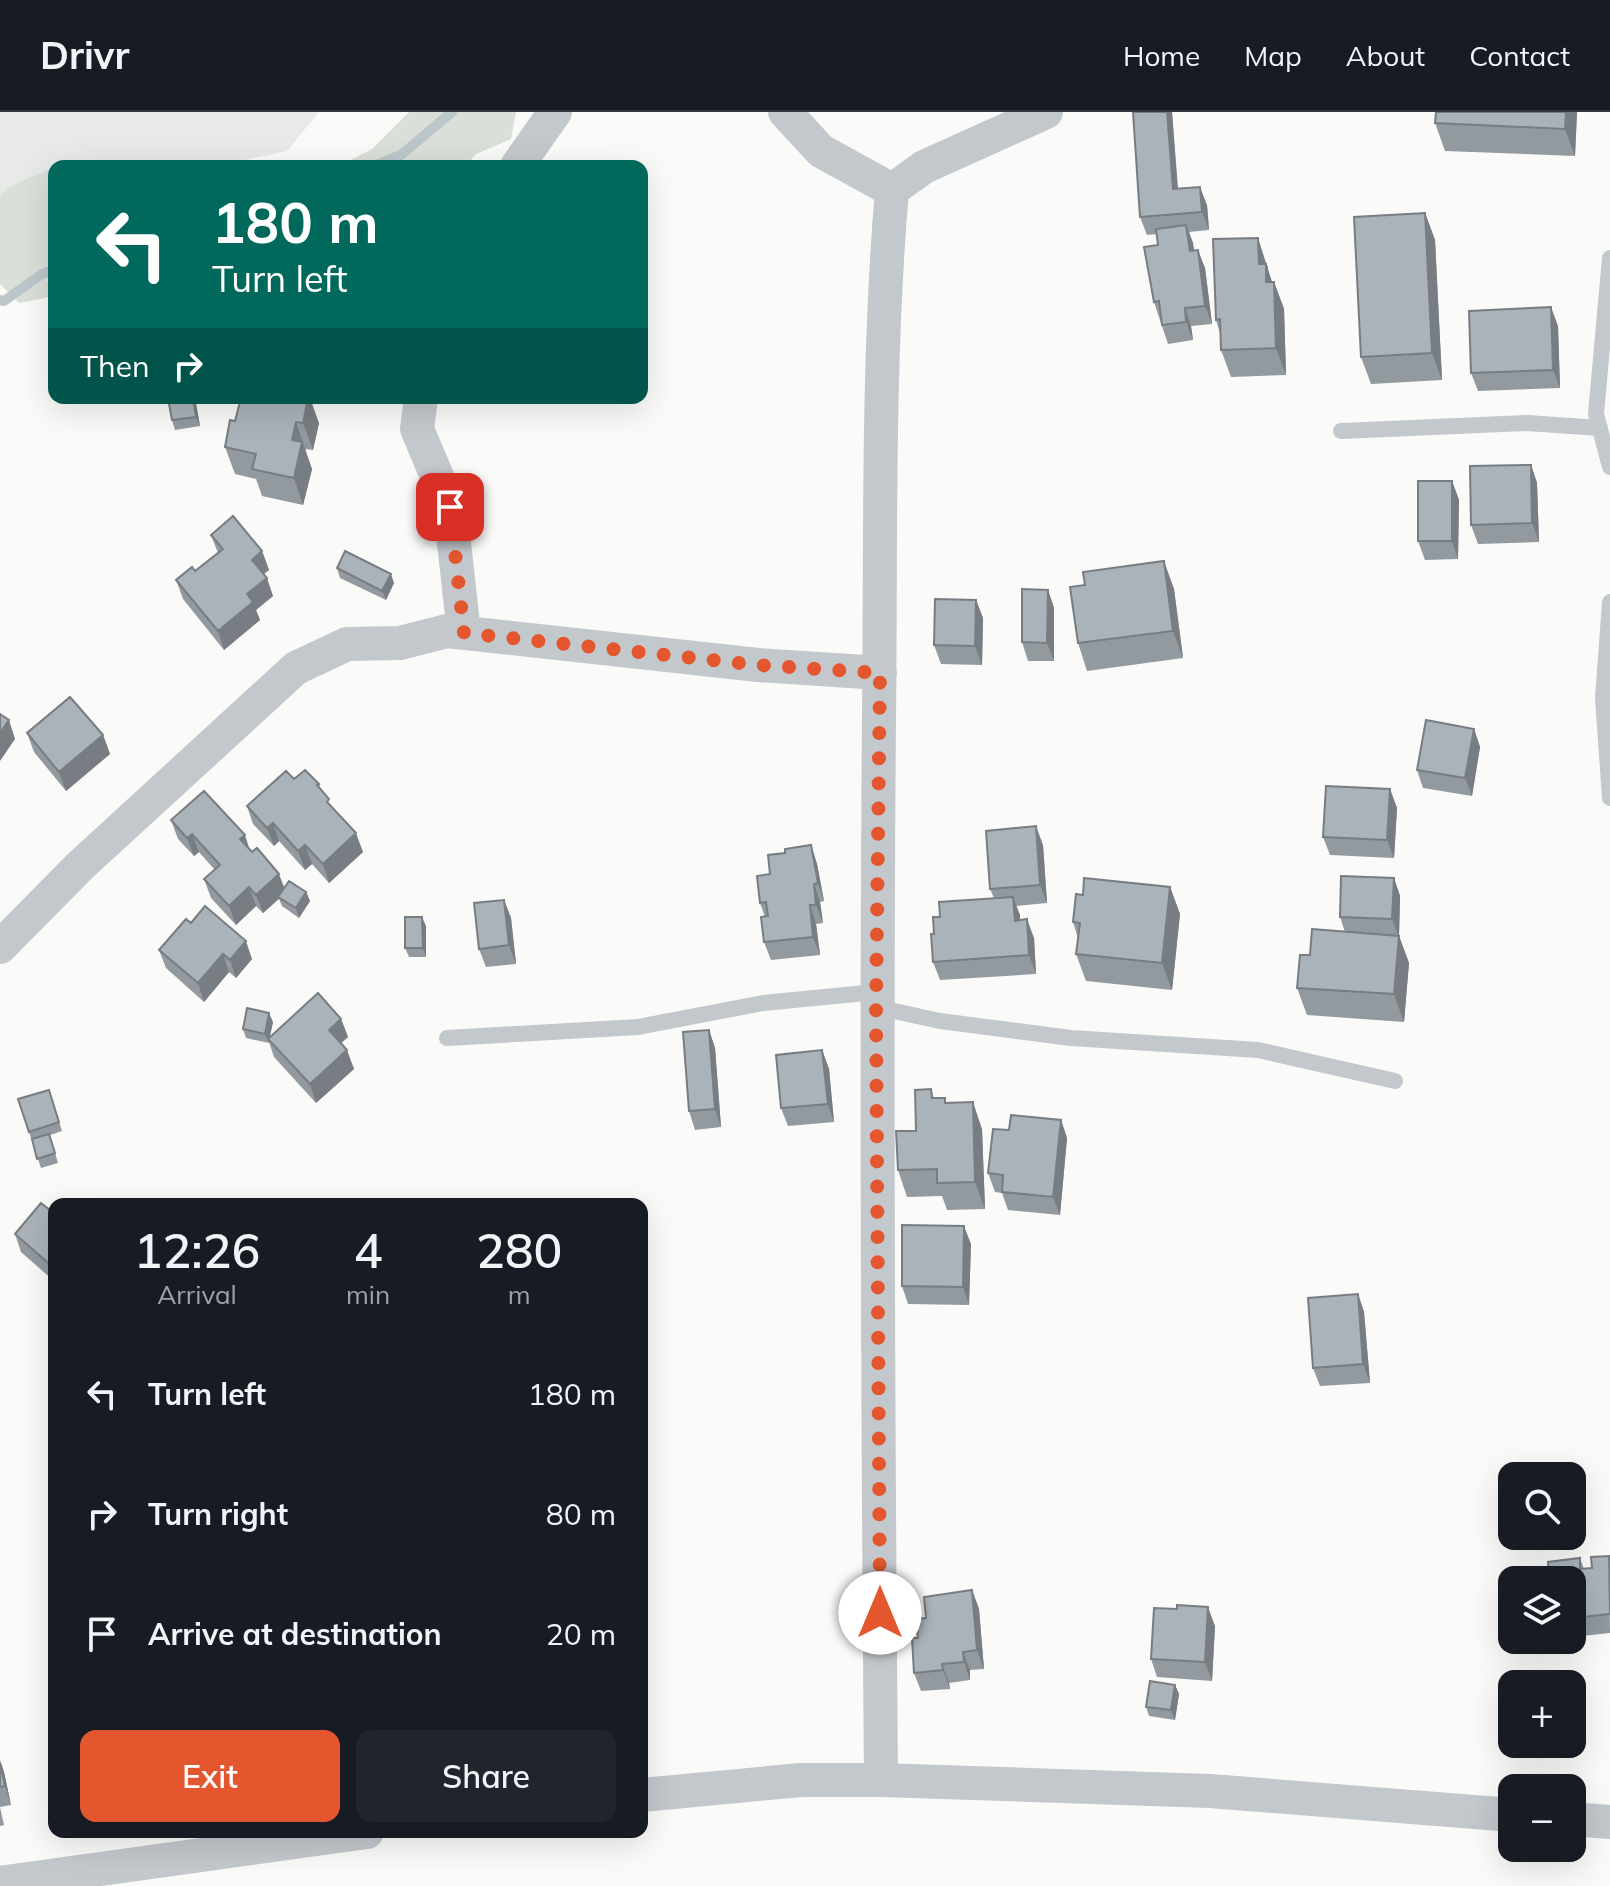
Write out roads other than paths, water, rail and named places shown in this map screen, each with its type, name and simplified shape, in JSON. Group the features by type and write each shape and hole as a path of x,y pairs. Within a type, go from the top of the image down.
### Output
{"street":[{"path":"521,160 555,112"},
{"path":"785,112 821,151 892,190"},
{"path":"881,1780 876,1000 887,255 892,190 924,167 1046,112"},
{"path":"420,404 417,429 450,507 464,633"},
{"path":"0,947 80,866 296,668 347,644 400,643 447,631 758,665 880,673"},
{"path":"648,1794 801,1780 881,1780 1210,1791 1498,1814"},
{"path":"1586,1820 1610,1822"},
{"path":"0,1883 324,1838"}],"lane":[{"path":"1610,258 1596,414 1610,467"},
{"path":"1341,431 1527,423 1600,428"},
{"path":"1610,602 1603,698 1610,798"},
{"path":"447,1038 638,1027 763,1003 876,1000 940,1021 1071,1038 1258,1050 1395,1081"}],"waterway":[{"path":"389,160 401,155 452,112"},
{"path":"0,300 4,301 48,272"}]}
